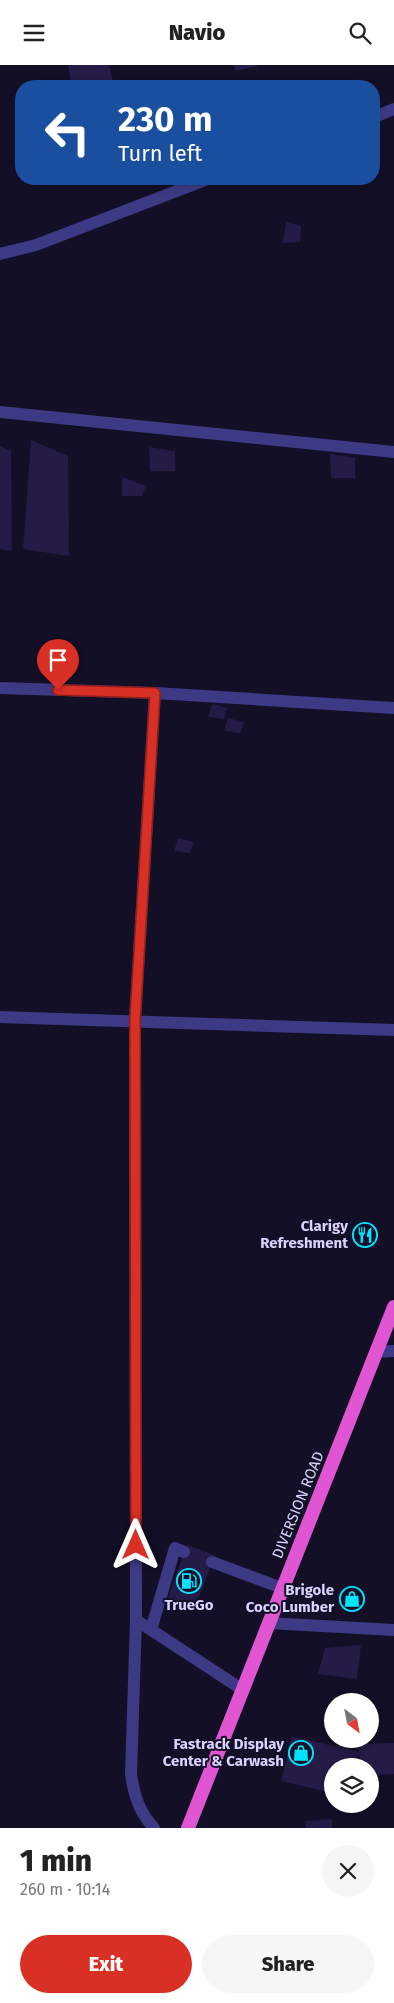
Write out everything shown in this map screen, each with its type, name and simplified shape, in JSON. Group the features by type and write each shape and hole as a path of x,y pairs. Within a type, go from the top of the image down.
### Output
{"highway":[{"name":"DIVERSION ROAD","path":"188,1828 394,1307"}],"street":[{"path":"380,115 394,109"},
{"path":"0,255 36,245 192,185"},
{"path":"0,412 394,452"},
{"path":"0,688 155,693 394,708"},
{"path":"154,1828 144,1816 134,1795 131,1774 136,1620 135,1020 155,693"},
{"path":"0,1017 135,1020 394,1031"},
{"path":"376,1352 394,1351"},
{"path":"150,1630 175,1548 184,1552"},
{"path":"212,1562 282,1588"},
{"path":"136,1620 243,1690"},
{"path":"268,1623 394,1630"}],"building":[{"path":"68,65 109,65 113,80 71,80"},
{"path":"234,65 258,65 258,66 235,71"},
{"path":"286,222 301,226 300,242 283,243"},
{"path":"31,440 68,456 69,556 23,549"},
{"path":"0,446 11,451 12,551 0,549"},
{"path":"149,447 175,451 175,471 150,471"},
{"path":"330,454 355,458 355,478 331,478"},
{"path":"122,477 146,486 142,496 122,496"},
{"path":"212,704 227,708 224,719 208,717"},
{"path":"228,718 244,722 240,733 224,731"},
{"path":"178,838 194,842 190,853 174,851"},
{"name":"TrueGo","path":"187,1545 215,1555 194,1610 167,1600"},
{"path":"361,1645 357,1679 318,1674 325,1648"},
{"path":"292,1736 324,1744 324,1748 342,1748 359,1752 357,1758 324,1758 324,1791 281,1781"},
{"path":"379,1743 394,1743 394,1774 379,1775 379,1758 359,1758 359,1748 379,1748"},
{"path":"332,1819 332,1828 306,1828 306,1821"}],"place":[{"name":"Clarigy Refreshment","path":"365,1235"},
{"name":"TrueGo","path":"189,1581"},
{"name":"Brigole Coco Lumber","path":"352,1599"},
{"name":"Fastrack Display Center & Carwash","path":"301,1753"}],"route":[{"path":"58,690 155,693 135,1020 136,1545"}]}
